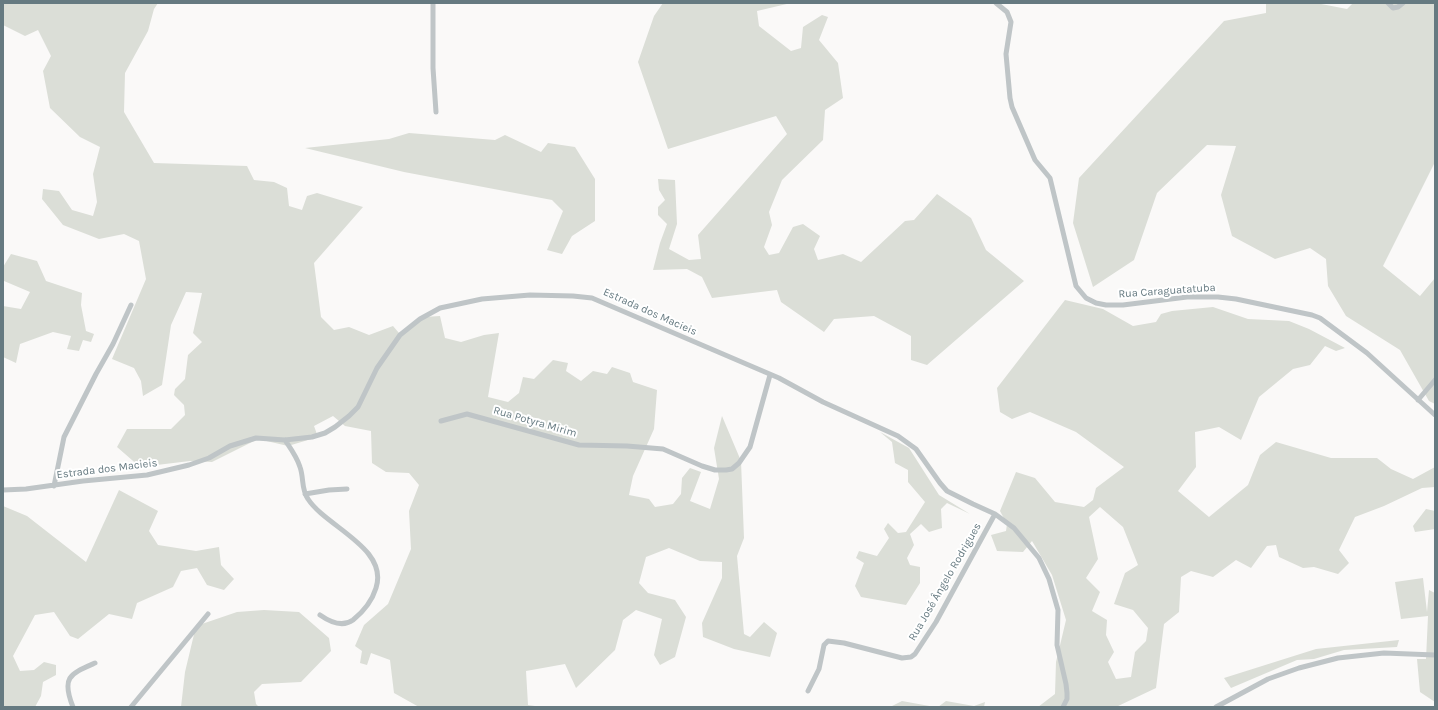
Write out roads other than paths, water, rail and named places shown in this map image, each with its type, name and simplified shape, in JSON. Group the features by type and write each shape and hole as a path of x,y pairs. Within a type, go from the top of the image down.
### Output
{"street":[{"path":"432,3 433,68 436,112"},
{"name":"Rua Caraguatatuba","path":"996,3 1006,12 1011,22 1006,54 1012,107 1035,160 1050,178 1076,286 1086,298 1096,303 1123,305 1187,298 1218,297 1236,299 1312,315 1320,318 1367,353 1435,415"},
{"path":"1388,3 1394,8 1403,3"},
{"name":"Estrada dos Macieis","path":"3,490 26,489 83,481 146,475 190,465 209,458 230,446 256,438 285,440 312,437 325,433 349,416 362,402 371,378 383,357 400,335 420,319 440,308 482,299 530,295 592,298 779,378 823,402 898,436 916,449 940,483 948,491 995,514 1014,528 1039,558 1049,579 1058,610 1057,646 1067,693 1067,699 1063,707"},
{"path":"54,486 64,437 76,411 113,344 131,305"},
{"name":"Rua Potyra Mirim","path":"441,421 467,414 579,445 627,446 663,449 702,466 715,470 726,470 732,469 739,463 750,447 770,375"},
{"path":"1418,400 1435,380"},
{"path":"285,440 300,466 304,494 316,509 364,548 371,556 377,570 377,584 372,598 356,618 349,622 338,624 332,623 320,615"},
{"path":"304,494 347,489"},
{"name":"Rua José Ângelo Rodrigues","path":"808,691 818,670 824,645 828,641 844,643 902,658 911,657 915,654 936,622 995,514"},
{"path":"131,707 208,614"},
{"path":"1216,707 1268,679 1299,668 1338,658 1384,653 1435,655"},
{"path":"73,707 67,688 69,678 78,670 95,663"}]}
